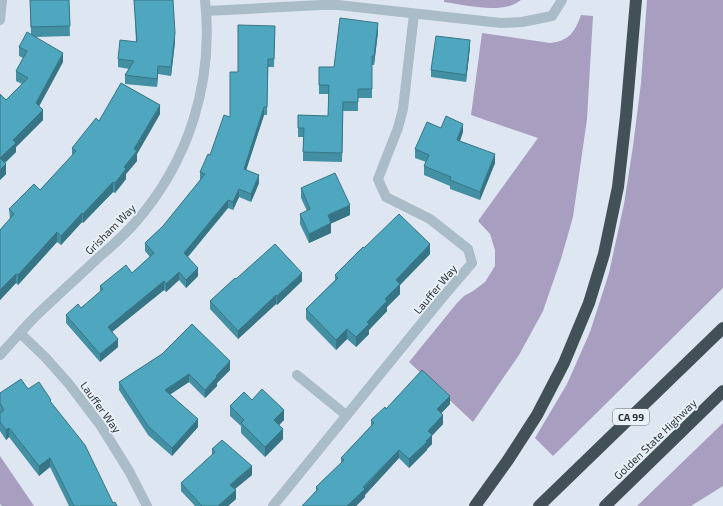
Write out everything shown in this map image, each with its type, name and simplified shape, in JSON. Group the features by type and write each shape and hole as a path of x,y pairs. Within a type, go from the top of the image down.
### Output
{"highway":[{"path":"475,506 508,460 537,415 564,363 589,303 604,254 618,187 636,0"},
{"name":"CA 99","path":"538,506 723,328"},
{"name":"Golden State Highway","path":"605,506 723,391"}],"street":[{"path":"0,20 2,0"},
{"name":"Grisham Way","path":"0,355 39,312 134,224 157,194 177,162 188,139 199,101 206,63 208,37 205,0"},
{"path":"206,11 338,5 501,23 522,22 552,16 562,0"},
{"name":"Lauffer Way","path":"273,506 472,263 468,249 430,219 386,197 378,179 398,128 403,109 414,14"},
{"name":"Lauffer Way","path":"20,333 46,358 69,384 101,426 129,471 147,506"},
{"path":"297,375 346,415"}],"shaded area":[{"path":"444,0 521,0 513,5 504,7 484,8 444,2"},
{"path":"647,0 723,0 723,288 553,456 535,438 567,384 590,332 609,273 624,204 633,146 641,83"},
{"path":"581,15 593,16 587,119 573,217 561,259 543,311 519,355 473,422 409,362 457,303 464,296 485,282 495,266 495,250 490,234 478,221 538,138 471,115 482,33 550,43 557,42 567,38 574,31"},
{"path":"723,423 723,486 691,506 637,506"},
{"path":"0,456 34,506 2,506 0,504"}],"building":[{"path":"30,0 69,0 70,26 31,27"},
{"path":"134,0 173,0 175,33 171,67 158,66 157,79 125,75 134,61 118,59 120,40 137,42"},
{"path":"340,18 378,23 374,56 372,56 372,89 358,89 358,102 343,102 342,153 303,152 304,128 298,128 298,115 328,116 329,85 319,85 319,67 334,67"},
{"path":"238,25 275,26 274,59 268,59 267,107 264,107 244,169 259,175 251,194 239,189 233,202 228,200 184,253 198,268 186,280 179,272 166,284 164,281 108,327 118,339 100,354 66,315 78,304 81,308 103,289 100,286 126,265 132,273 154,253 145,243 163,226 205,174 200,172 208,154 210,155 224,115 230,117 230,72 238,72"},
{"path":"27,32 63,53 36,103 43,110 13,140 16,143 0,158 0,94 6,100 28,78 16,71 27,51 19,47"},
{"path":"436,36 470,40 466,75 431,70"},
{"path":"121,83 160,105 134,149 137,151 124,167 126,169 115,183 113,182 61,236 57,232 18,275 16,274 0,290 0,230 14,214 9,209 34,184 40,190 76,151 72,148 96,118 99,121"},
{"path":"446,116 463,124 457,140 495,154 480,192 450,180 451,177 424,166 429,155 415,149 427,122 441,128"},
{"path":"0,158 6,164 0,170"},
{"path":"335,173 350,205 328,215 331,223 309,234 300,214 310,209 301,188"},
{"path":"399,214 430,244 396,280 400,284 385,299 387,301 367,322 369,324 356,337 347,329 336,340 306,309 338,278 335,275"},
{"path":"275,244 302,273 238,331 210,301"},
{"path":"192,324 230,361 205,390 189,374 165,390 198,419 172,448 148,426 119,382 162,354"},
{"path":"422,370 450,396 437,409 443,415 428,431 432,435 426,441 427,442 409,459 399,450 363,487 365,489 347,506 302,506 318,489 316,487 344,460 341,458 374,423 371,420 385,407 386,409"},
{"path":"21,379 28,389 39,382 51,400 50,401 85,445 113,503 115,502 117,506 74,506 50,458 39,466 9,428 6,430 0,422 0,413 4,410 0,403 0,393"},
{"path":"262,389 284,410 274,420 283,429 265,447 241,423 244,420 230,406 244,392 252,400"},
{"path":"222,440 252,466 230,485 236,490 218,506 202,506 181,483 215,452 212,449"}]}
